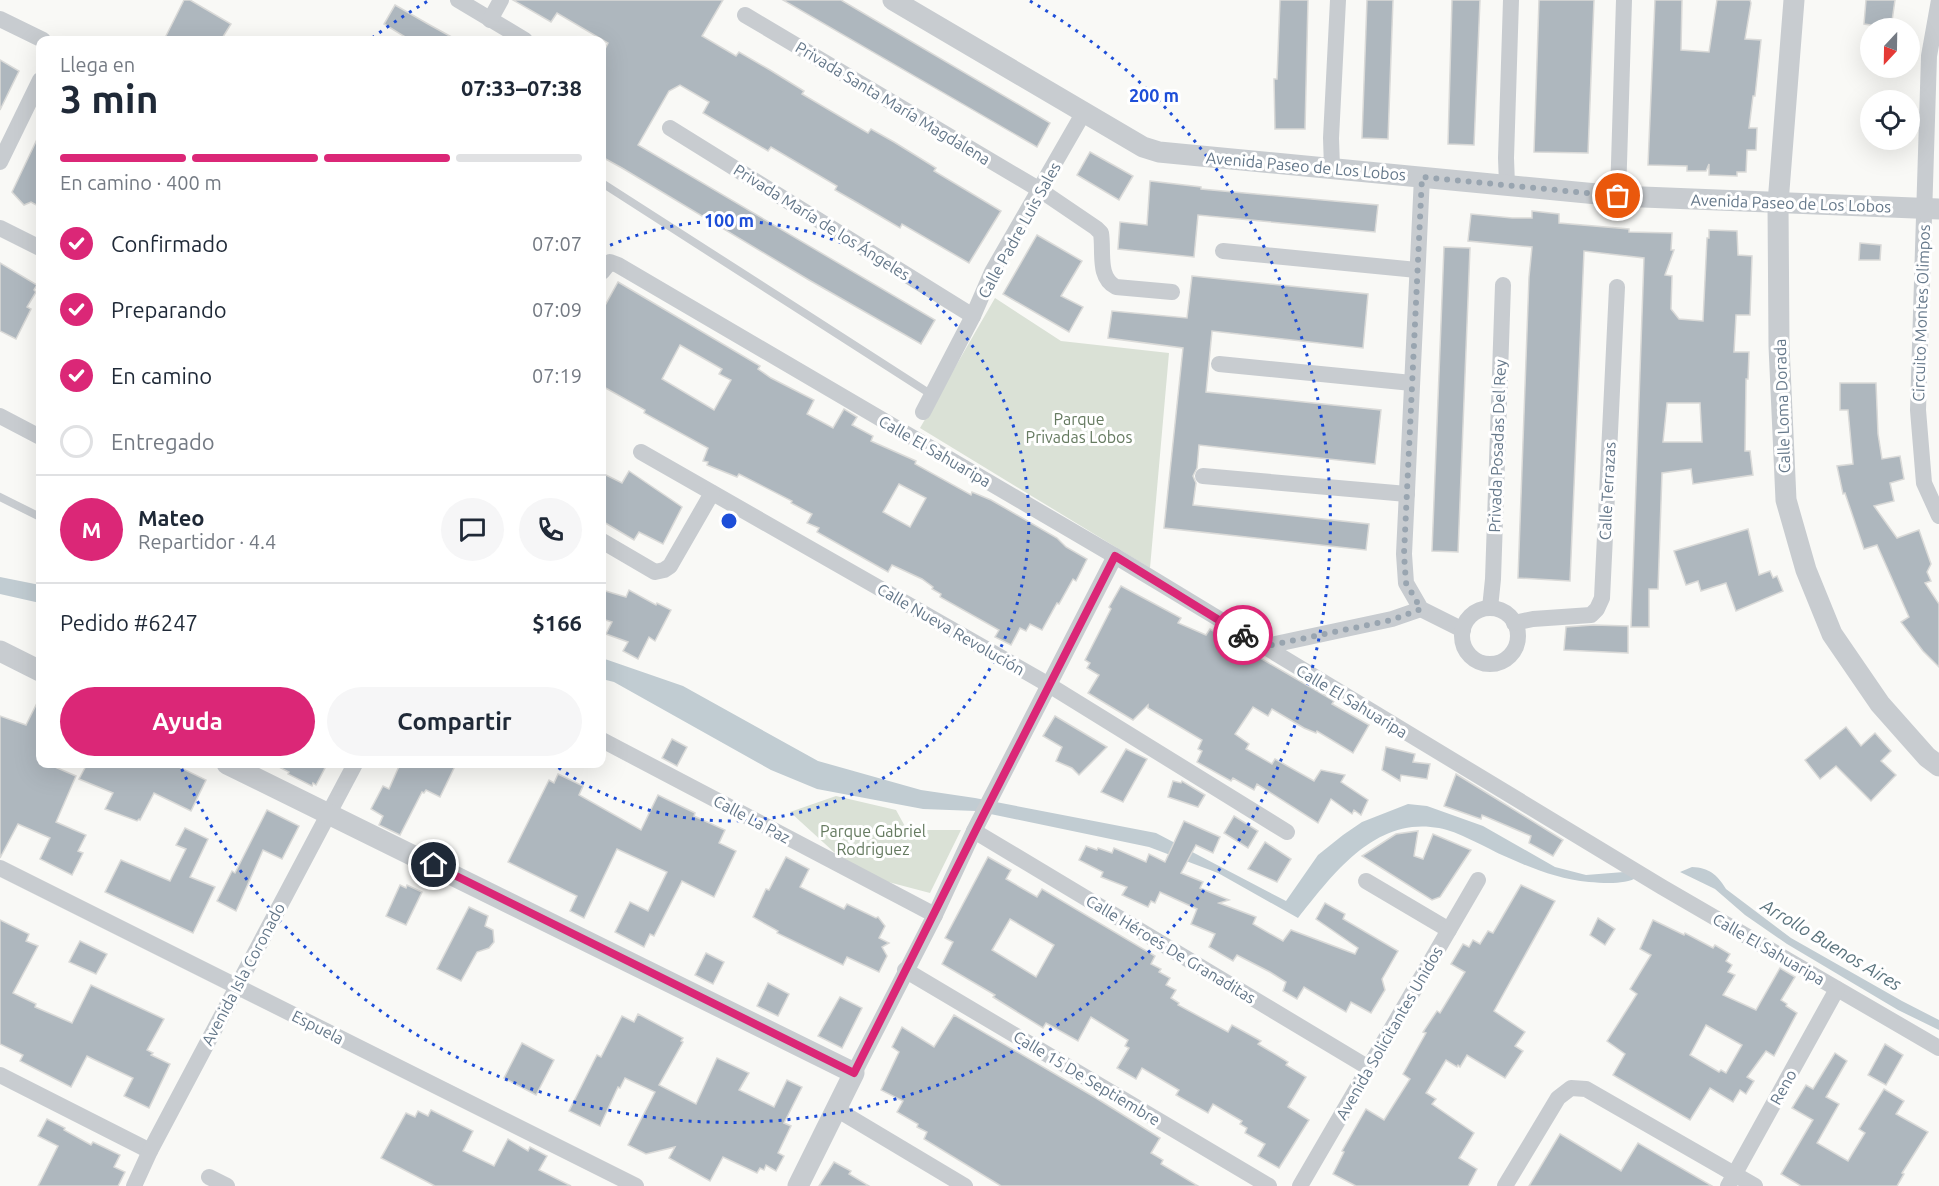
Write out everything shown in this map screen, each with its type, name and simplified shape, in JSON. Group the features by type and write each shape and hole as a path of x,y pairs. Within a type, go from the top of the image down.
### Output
{"street":[{"path":"458,0 518,36"},
{"path":"490,20 501,0"},
{"name":"Avenida Paseo de Los Lobos","path":"893,0 1143,147 1159,152 1618,196 1932,208"},
{"path":"1332,168 1331,138 1338,0"},
{"path":"1507,185 1511,0"},
{"path":"1618,196 1624,0"},
{"name":"Calle Loma Dorada","path":"1794,0 1778,203 1779,346 1786,500 1806,570 1832,634 1880,704 1927,757 1939,766"},
{"name":"Circuito Montes Olimpos","path":"1939,0 1929,56 1932,208 1918,410 1924,483 1939,516"},
{"name":"Privada Santa María Magdalena","path":"745,15 1040,190 1101,233 1104,276 1109,283 1116,287 1172,292"},
{"path":"0,19 36,37"},
{"path":"0,162 36,88"},
{"name":"Calle Padre Luis Sales","path":"923,412 974,316 992,272 1084,112"},
{"name":"Privada María de los Ángeles","path":"670,128 974,316"},
{"path":"1422,177 1404,554 1406,583 1421,609 1463,630"},
{"path":"0,228 36,246"},
{"path":"1223,250 1417,270"},
{"name":"Calle El Sahuaripa","path":"606,267 618,265 1115,556 1662,887 1939,1048"},
{"name":"Privada Posadas Del Rey","path":"1490,608 1503,285"},
{"name":"Calle Terrazas","path":"1514,622 1590,615 1598,609 1602,598 1617,287"},
{"path":"1219,364 1412,382"},
{"path":"0,416 36,435"},
{"name":"Calle Nueva Revolución","path":"641,452 1049,684 1287,832"},
{"path":"1203,476 1407,494"},
{"path":"606,543 654,572 664,570 670,566 712,493"},
{"path":"798,1186 999,781 1115,556"},
{"path":"1262,647 1392,620 1421,609"},
{"path":"1481,609 1502,610 1514,622 1518,629 1516,647 1504,660 1486,664 1470,655 1465,647 1463,630 1466,621 1481,609"},
{"path":"0,651 36,669"},
{"name":"Calle La Paz","path":"606,742 934,915"},
{"path":"235,768 854,1073"},
{"name":"Avenida Isla Coronado","path":"134,1186 150,1151 353,768"},
{"name":"Calle Héroes De Granaditas","path":"977,826 1369,1068"},
{"name":"Espuela","path":"0,868 636,1186"},
{"name":"Avenida Solicitantes Unidos","path":"1300,1186 1478,880"},
{"path":"1366,881 1449,930"},
{"name":"Calle 15 De Septiembre","path":"905,970 1269,1186"},
{"name":"Reno","path":"1731,1180 1837,989"},
{"path":"0,1075 150,1151"},
{"path":"1505,1186 1558,1098 1571,1088 1586,1089 1731,1180 1755,1186"},
{"path":"836,1109 965,1186"},
{"path":"209,1177 227,1186"}],"lane":[{"path":"606,186 932,395"},
{"path":"0,497 36,515"}],"green space":[{"name":"Parque Privadas Lobos","path":"995,298 1061,341 1169,353 1150,568 920,428"},
{"name":"Parque Gabriel Rodriguez","path":"836,796 896,810 907,830 961,830 930,893 858,874 790,812"}],"shaded area":[{"path":"0,577 36,584 36,602 0,594"},
{"path":"606,659 683,686 818,761 921,790 975,798 1156,833 1286,901 1318,855 1343,835 1362,822 1408,804 1427,806 1483,826 1555,867 1586,875 1624,872 1638,877 1614,883 1566,878 1523,864 1454,832 1439,828 1416,827 1395,831 1375,840 1358,852 1341,867 1298,918 1218,873 1149,847 976,811 923,809 817,789 771,770 614,682 606,680"},
{"path":"1692,867 1712,873 1726,889 1791,938 1939,1020 1939,1030 1898,1010 1787,944 1745,915 1715,889 1680,872"}],"building":[{"path":"184,0 190,0 231,24 224,36 166,36"},
{"path":"513,0 723,0 702,36 736,56 739,52 770,70 804,91 802,94 868,133 871,129 894,142 936,168 934,171 1001,211 969,263 902,224 900,228 835,190 837,186 771,147 768,151 703,113 709,102 680,85 669,91 638,145 935,320 921,344 606,159 606,47 608,43 606,36 596,36 557,13 551,22"},
{"path":"783,0 841,0 1050,123 1037,147"},
{"path":"1280,0 1308,0 1305,129 1275,129 1274,79 1277,79"},
{"path":"1367,0 1393,0 1388,139 1362,138"},
{"path":"1452,0 1480,0 1474,145 1448,144"},
{"path":"1539,0 1594,0 1588,153 1534,152"},
{"path":"1655,0 1682,0 1681,50 1709,52 1717,0 1750,0 1745,39 1761,40 1749,128 1757,128 1756,150 1747,150 1746,172 1737,172 1737,176 1709,175 1709,164 1706,171 1687,171 1687,166 1648,165"},
{"path":"1866,0 1895,0 1892,18 1864,18"},
{"path":"395,5 450,36 404,36 384,24"},
{"path":"0,60 19,71 0,110"},
{"path":"36,141 36,205 31,202 24,205 12,192"},
{"path":"1090,152 1133,176 1119,200 1077,175"},
{"path":"1150,181 1201,187 1201,189 1378,205 1375,232 1198,215 1194,257 1118,249 1120,222 1147,225"},
{"path":"1532,211 1559,214 1559,223 1629,229 1629,232 1672,233 1671,250 1674,250 1665,275 1672,276 1671,309 1679,319 1703,321 1709,230 1737,231 1738,255 1752,256 1750,315 1736,315 1734,352 1749,352 1748,379 1746,379 1745,451 1750,451 1753,475 1693,484 1691,469 1662,473 1658,589 1649,589 1649,627 1631,627 1644,258 1584,251 1570,581 1518,578 1532,247 1468,241 1471,214 1532,218","holes":["1667,403 1700,403 1702,442 1663,442"]},
{"path":"1037,235 1082,261 1061,296 1083,307 1069,332 1003,294"},
{"path":"1860,243 1881,245 1880,260 1859,260"},
{"path":"1444,247 1470,248 1458,552 1432,551"},
{"path":"0,263 36,284 34,290 36,292 27,307 31,309 16,339 0,331"},
{"path":"1192,276 1368,294 1363,348 1212,331 1206,392 1381,410 1375,464 1199,445 1197,468 1193,476 1196,483 1193,505 1369,524 1366,550 1164,528 1183,348 1108,338 1112,311 1187,318"},
{"path":"618,282 760,366 758,369 771,378 814,400 807,414 833,428 844,409 857,417 852,425 873,436 871,441 916,461 915,464 971,495 972,492 991,500 1057,538 1066,547 1087,559 1076,581 1073,579 1042,630 1030,624 1026,631 1020,628 1011,645 995,637 999,630 940,597 941,594 922,579 892,565 888,572 817,532 819,528 807,523 812,514 791,503 792,501 739,474 737,477 707,465 708,462 703,461 708,448 644,413 645,410 606,388 606,304","holes":["680,345 722,369 719,374 731,380 714,410 662,379","899,484 926,498 910,527 883,512"]},
{"path":"1840,383 1876,383 1878,434 1882,459 1900,456 1904,479 1890,483 1894,501 1874,506 1897,538 1919,530 1931,564 1927,572 1931,581 1925,583 1939,604 1939,667 1923,651 1901,622 1909,617 1877,545 1864,549 1845,493 1843,494 1837,466 1853,464 1848,410 1840,410"},
{"path":"629,471 682,507 663,544 639,532 634,540 606,523 606,475 622,483"},
{"path":"1748,529 1759,575 1770,571 1773,578 1777,576 1783,591 1736,611 1726,583 1701,591 1698,581 1686,585 1674,551"},
{"path":"1121,586 1181,618 1178,623 1206,635 1210,629 1334,701 1332,704 1369,725 1353,753 1317,731 1316,733 1304,728 1272,709 1268,716 1253,707 1235,734 1249,744 1246,749 1272,764 1275,759 1314,781 1321,770 1345,775 1341,782 1368,800 1361,815 1354,810 1352,814 1331,799 1318,823 1257,784 1254,790 1233,778 1231,781 1197,762 1202,751 1198,749 1202,740 1148,708 1148,705 1133,720 1088,693 1099,675 1087,668 1090,663 1085,660"},
{"path":"629,590 656,605 657,603 671,610 655,641 649,637 638,659 623,651 628,642 606,634 612,622 606,620 606,591 626,597"},
{"path":"1628,626 1628,653 1564,650 1566,627"},
{"path":"36,705 36,768 57,768 76,776 56,822 86,835 78,851 83,853 72,875 40,859 50,838 18,824 0,858 0,716 26,725"},
{"path":"1055,716 1107,747 1079,775 1072,768 1056,761 1062,747 1043,736"},
{"path":"1846,727 1861,746 1875,733 1891,751 1881,761 1896,775 1871,801 1836,766 1820,779 1805,760"},
{"path":"672,739 687,747 677,766 662,758"},
{"path":"1386,747 1415,754 1413,762 1430,764 1427,779 1401,775 1400,781 1382,770"},
{"path":"1126,749 1147,759 1123,802 1101,792"},
{"path":"85,768 181,768 206,780 191,811 154,793 140,820 137,821 105,809 113,793 79,779"},
{"path":"281,768 325,768 316,785 313,783 312,786 288,774 289,772"},
{"path":"398,768 454,768 440,797 426,790 422,792 400,835 379,825 383,816 371,809 383,786 389,789"},
{"path":"558,774 583,786 579,795 641,830 658,795 695,813 694,816 725,830 719,843 736,851 714,897 682,881 654,936 650,934 644,947 615,932 630,902 648,911 667,872 617,849 584,918 570,911 577,896 508,862 549,780 554,783"},
{"path":"1456,774 1563,840 1553,856 1529,843 1531,836 1482,815 1481,819 1444,806"},
{"path":"1173,781 1181,783 1182,781 1205,795 1198,807 1168,797"},
{"path":"267,810 299,826 282,859 263,850 236,911 217,901 232,871 235,873"},
{"path":"1234,816 1258,831 1248,848 1224,833"},
{"path":"1184,821 1220,837 1213,853 1196,845 1181,873 1203,882 1200,888 1229,900 1219,903 1256,917 1253,924 1283,941 1291,930 1355,954 1358,948 1316,919 1325,903 1345,914 1343,919 1398,951 1382,979 1385,990 1371,1013 1351,1002 1346,1012 1304,987 1297,999 1283,991 1286,982 1270,972 1237,955 1233,961 1209,947 1215,934 1191,924 1197,909 1160,892 1155,903 1151,901 1148,907 1122,895 1127,887 1101,877 1103,872 1079,860 1086,846 1112,853 1114,848 1146,862 1149,854 1165,862"},
{"path":"185,828 208,839 190,877 215,887 193,933 105,892 121,860 170,881 186,849 176,845"},
{"path":"1418,831 1414,856 1423,859 1433,834 1471,850 1440,897 1432,900 1362,856 1396,834"},
{"path":"1265,842 1291,859 1277,882 1248,869"},
{"path":"786,857 809,869 800,887 844,909 847,904 878,917 885,926 879,938 889,943 882,947 887,956 879,972 847,957 843,965 777,933 778,931 753,917 766,889 769,890"},
{"path":"988,857 1011,870 1006,879 1037,897 1042,889 1155,956 1151,964 1161,969 1159,972 1170,978 1166,985 1176,990 1171,998 1179,1003 1178,1005 1228,1032 1232,1025 1261,1041 1258,1044 1288,1062 1286,1065 1306,1077 1288,1107 1309,1120 1279,1168 1258,1156 1265,1144 1245,1133 1247,1128 1240,1124 1242,1121 1213,1104 1208,1113 1176,1095 1179,1090 1142,1068 1136,1079 1117,1068 1129,1048 1125,1046 1128,1040 1091,1017 1078,1041 1046,1023 1043,1028 993,997 995,995 942,964 953,942 945,938","holes":["1010,919 1054,945 1036,977 992,950"]},
{"path":"400,885 406,888 407,885 422,892 406,925 386,916"},
{"path":"1521,885 1555,901 1494,1011 1525,1032 1515,1046 1523,1051 1505,1078 1467,1055 1460,1067 1446,1060 1426,1093 1436,1099 1432,1104 1474,1133 1459,1158 1477,1169 1468,1186 1356,1186 1333,1174 1344,1152 1342,1151 1366,1109 1384,1120 1410,1079 1403,1074 1426,1033 1423,1032 1437,1011 1440,1013 1465,972 1451,964 1463,944 1469,947 1473,940 1480,944 1488,931 1493,933"},
{"path":"469,907 488,916 485,926 493,930 494,942 489,948 477,952 461,981 437,969"},
{"path":"1598,918 1615,929 1605,945 1590,935"},
{"path":"0,920 29,934 26,941 38,946 13,993 36,1004 35,1007 72,1023 91,985 164,1019 147,1050 153,1053 151,1055 170,1064 149,1108 124,1096 133,1078 87,1056 71,1087 20,1061 23,1055 0,1044"},
{"path":"1653,920 1713,948 1715,945 1730,954 1726,961 1732,965 1728,972 1735,975 1723,995 1756,1010 1780,968 1795,977 1781,1000 1797,1013 1774,1056 1766,1051 1747,1077 1754,1081 1746,1094 1740,1090 1733,1102 1710,1088 1690,1120 1613,1075 1625,1054 1607,1041 1637,994 1630,989 1651,955 1640,949","holes":["1706,1025 1742,1045 1726,1073 1721,1070 1719,1072 1690,1055"]},
{"path":"80,941 107,954 96,974 69,962"},
{"path":"706,953 724,962 713,984 695,975"},
{"path":"768,983 789,994 778,1016 757,1006"},
{"path":"840,997 862,1008 842,1048 818,1036"},
{"path":"638,1014 683,1038 681,1041 683,1042 659,1085 696,1104 717,1058 749,1073 739,1090 774,1107 787,1080 802,1087 784,1123 791,1126 778,1153 784,1156 776,1171 766,1165 764,1170 760,1168 757,1173 723,1157 710,1181 669,1158 675,1147 646,1154 628,1145 655,1092 625,1078 620,1088 618,1087 600,1126 569,1111 597,1055 601,1057 622,1016 634,1022"},
{"path":"954,1015 1160,1138 1151,1153 1163,1160 1161,1164 1198,1186 1001,1186 924,1139 927,1132 897,1112 903,1101 881,1090 899,1052 892,1047 902,1027 934,1047"},
{"path":"522,1043 554,1060 536,1095 504,1078"},
{"path":"1885,1044 1903,1055 1886,1085 1868,1075"},
{"path":"1835,1053 1847,1061 1826,1097 1839,1104 1817,1143 1848,1161 1865,1133 1859,1129 1884,1089 1904,1101 1896,1114 1928,1132 1902,1173 1904,1174 1897,1186 1801,1186 1781,1174 1813,1120 1792,1108 1806,1085 1813,1089"},
{"path":"431,1110 473,1131 463,1151 494,1166 508,1139 528,1151 530,1147 547,1156 539,1170 571,1186 435,1186 381,1158 406,1113 415,1117 418,1111 428,1116"},
{"path":"47,1119 91,1145 93,1142 120,1155 114,1167 125,1172 118,1186 38,1186 58,1146 38,1136"},
{"path":"1560,1134 1621,1171 1638,1143 1712,1186 1529,1186"},
{"path":"834,1162 851,1171 849,1174 869,1186 819,1186"}],"way so far":[{"path":"1243,635 1262,647 1392,620 1421,609 1406,583 1404,554 1422,177 1618,196"}],"route":[{"path":"434,865 854,1073 974,831 1115,556 1243,635"}],"water label":[{"name":"Arrollo Buenos Aires","path":"1831,945"}]}
